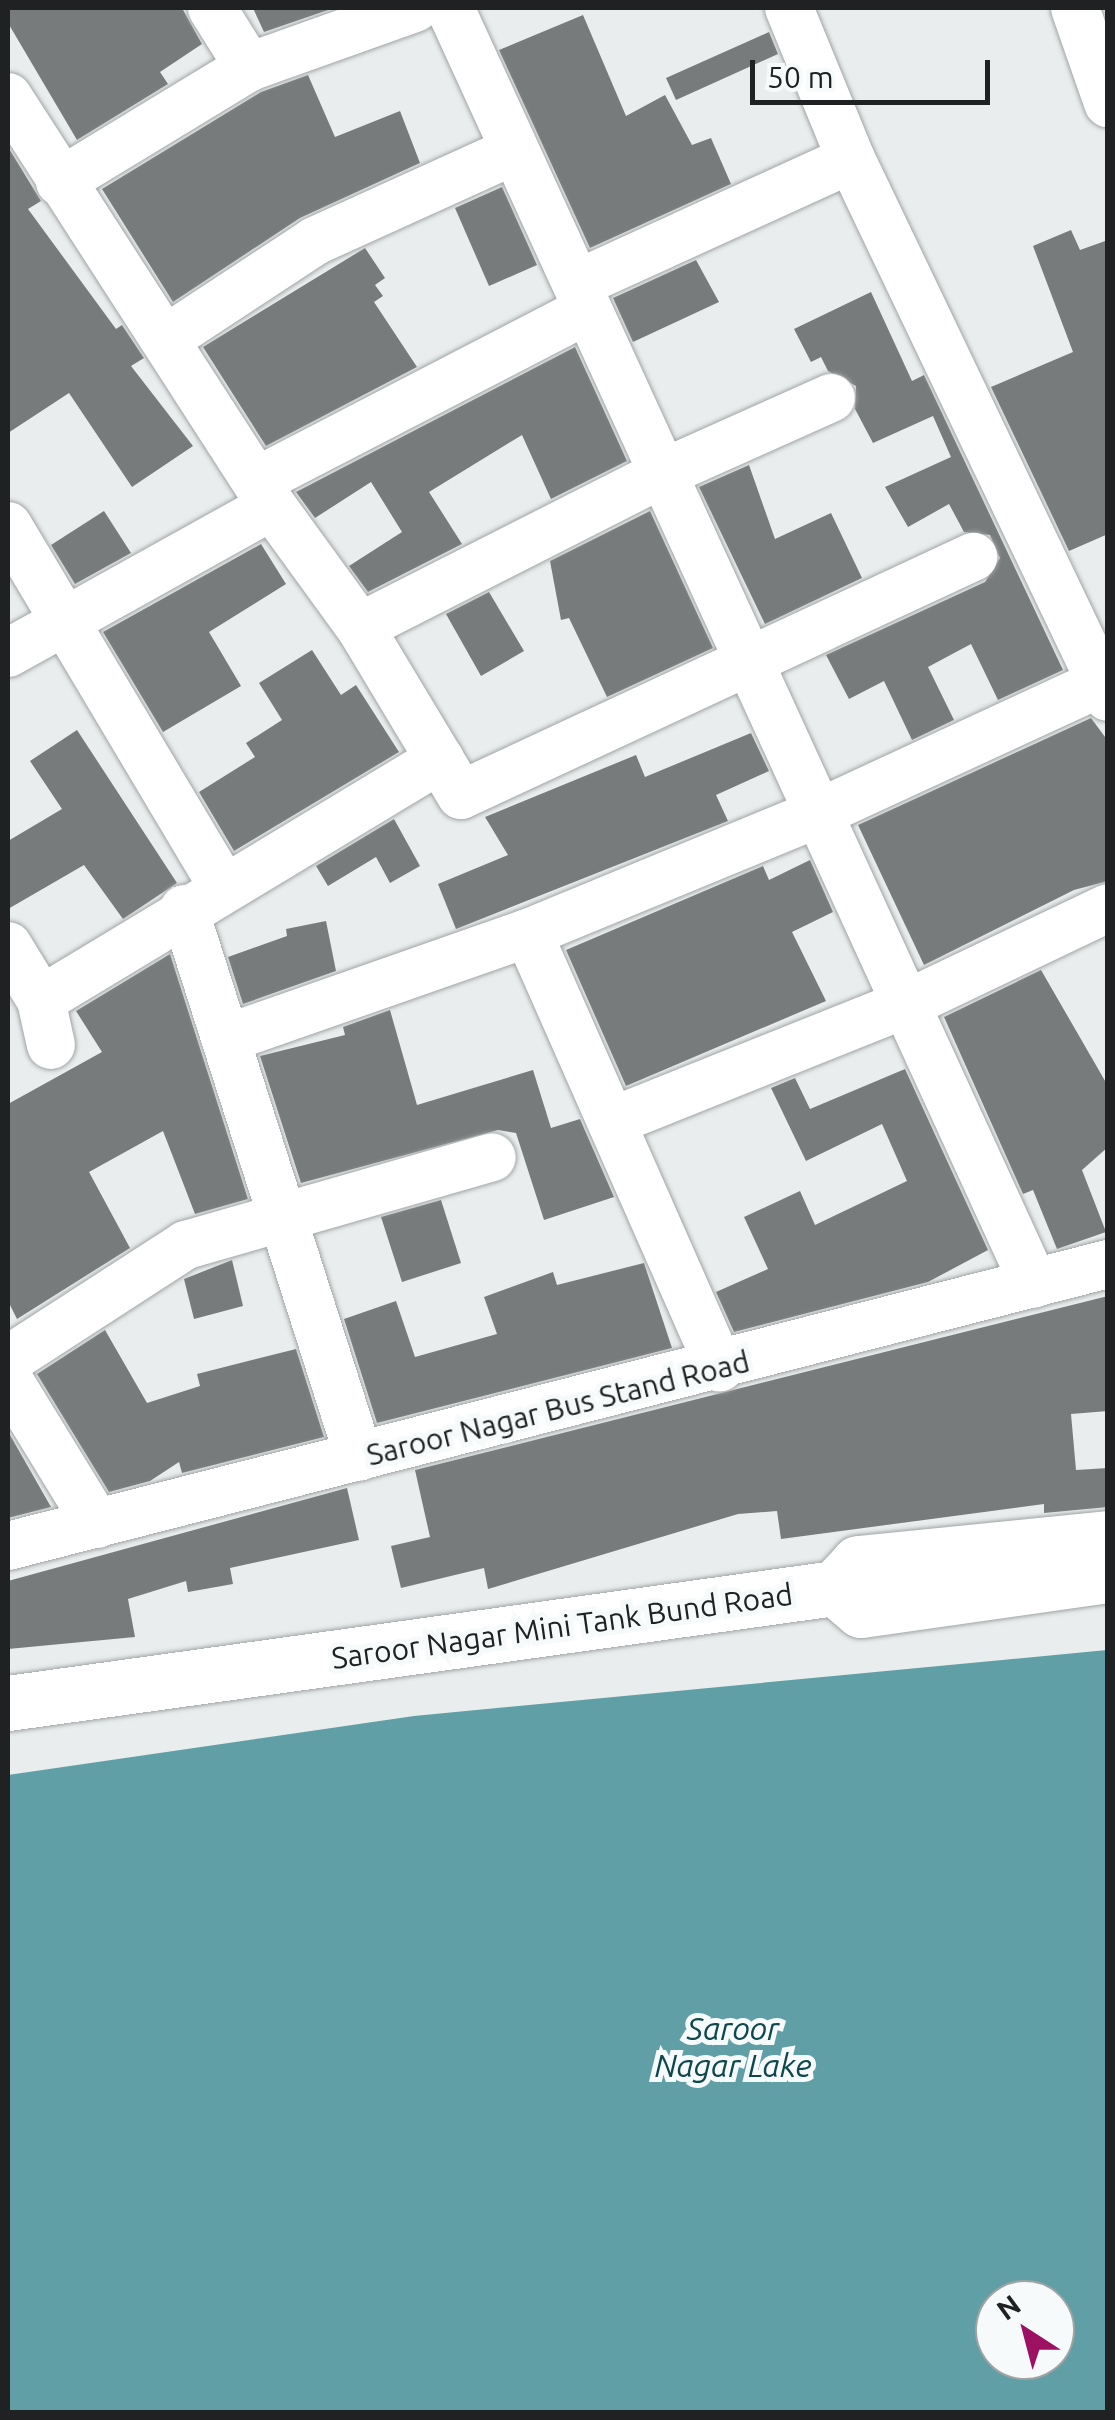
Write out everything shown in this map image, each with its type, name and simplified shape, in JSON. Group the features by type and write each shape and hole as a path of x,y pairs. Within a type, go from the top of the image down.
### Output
{"main road":[{"name":"Saroor Nagar Mini Tank Bund Road","path":"8,1703 835,1588 858,1563 1108,1538"},
{"path":"835,1588 861,1610 1108,1575"}],"street":[{"path":"212,8 248,67"},
{"path":"60,182 248,67 414,8"},
{"path":"450,8 750,665 911,1002 1034,1284"},
{"path":"230,1036 528,933 1104,690 851,159 788,8"},
{"path":"1075,8 1108,103"},
{"path":"8,97 266,493 360,626 462,795 750,665 973,558"},
{"path":"166,338 315,241 513,151"},
{"path":"8,653 582,297 851,159"},
{"path":"360,626 662,473 831,398"},
{"path":"8,526 64,618 203,897 230,1036 359,1457"},
{"path":"8,946 46,1023 203,897 440,759"},
{"path":"613,1121 911,1002 1108,908"},
{"path":"528,933 720,1368"},
{"path":"8,1360 186,1245 492,1157"},
{"name":"Saroor Nagar Bus Stand Road","path":"8,1546 720,1368 1108,1264"},
{"path":"8,1379 97,1524"}],"water":[{"name":"Saroor Nagar Lake","path":"1107,1650 1107,2412 8,2412 8,1775 414,1716"}],"building":[{"path":"8,8 182,8 202,44 160,72 168,84 77,140 8,23"},
{"path":"253,8 334,8 264,32"},
{"path":"583,15 626,116 665,95 692,145 711,138 731,184 590,248 499,50"},
{"path":"769,32 778,54 676,100 666,78"},
{"path":"308,75 335,137 400,111 420,163 300,218 173,302 102,189 261,92"},
{"path":"8,147 41,201 28,209 116,329 122,325 144,358 131,366 193,446 132,487 69,393 8,433"},
{"path":"502,187 537,265 489,286 455,208"},
{"path":"1071,230 1080,250 1108,240 1108,534 1069,551 991,387 1073,352 1033,246"},
{"path":"365,248 385,278 375,285 383,296 374,302 417,367 266,446 203,347"},
{"path":"696,260 719,302 633,342 613,298"},
{"path":"871,292 912,381 924,375 1063,670 998,700 971,644 928,667 954,720 912,740 884,681 849,699 826,655 985,582 1000,558 990,535 964,532 949,504 908,527 885,487 951,457 933,416 873,443 855,409 856,386 828,371 821,357 811,362 794,329"},
{"path":"575,347 627,461 551,499 522,435 429,492 462,544 368,592 349,566 402,532 371,482 315,518 296,492"},
{"path":"749,465 775,539 831,513 862,578 765,624 699,487"},
{"path":"104,511 131,553 75,584 51,545"},
{"path":"650,511 713,648 607,697 569,618 561,620 550,561"},
{"path":"261,544 286,584 209,632 241,686 163,732 103,632"},
{"path":"489,592 524,651 481,676 446,614"},
{"path":"312,650 341,695 356,685 399,752 234,851 199,792 255,757 246,743 282,720 259,683"},
{"path":"1091,718 1108,741 1108,881 1074,890 924,965 858,825"},
{"path":"77,730 177,883 123,919 84,865 8,909 8,841 62,809 30,761"},
{"path":"751,733 769,771 716,795 728,821 456,929 438,884 508,855 485,817 636,755 645,777"},
{"path":"394,819 420,866 390,883 376,857 328,886 316,866"},
{"path":"810,860 833,912 792,932 826,1001 626,1086 566,950 763,866 769,880"},
{"path":"326,921 336,971 243,1004 228,957 287,936 286,929"},
{"path":"170,954 248,1199 195,1214 163,1131 89,1172 130,1248 17,1319 8,1301 8,1104 102,1052 76,1011"},
{"path":"1041,970 1108,1086 1108,1147 1082,1170 1106,1232 1057,1249 1033,1190 1023,1194 944,1017"},
{"path":"390,1010 417,1105 533,1070 551,1128 580,1119 614,1197 544,1220 516,1133 498,1130 301,1183 260,1056 345,1035 343,1027"},
{"path":"905,1069 988,1250 928,1282 734,1332 716,1292 768,1269 744,1217 800,1191 815,1225 907,1181 882,1124 806,1161 771,1088 795,1078 810,1109"},
{"path":"441,1200 461,1263 402,1282 381,1217"},
{"path":"232,1260 243,1306 194,1319 184,1279"},
{"path":"644,1263 672,1348 377,1423 344,1319 396,1301 415,1357 497,1334 484,1297 553,1272 557,1285"},
{"path":"1108,1296 1108,1411 1071,1414 1076,1470 1108,1468 1108,1507 1044,1513 1044,1504 781,1539 777,1511 738,1514 488,1589 484,1568 401,1588 391,1546 430,1537 415,1470"},
{"path":"105,1330 147,1403 200,1386 197,1374 296,1349 324,1437 182,1473 179,1462 150,1481 109,1492 37,1374"},
{"path":"8,1436 51,1507 8,1518"},
{"path":"347,1488 359,1540 230,1568 233,1584 188,1592 186,1581 128,1599 135,1637 8,1649 8,1581"}]}
